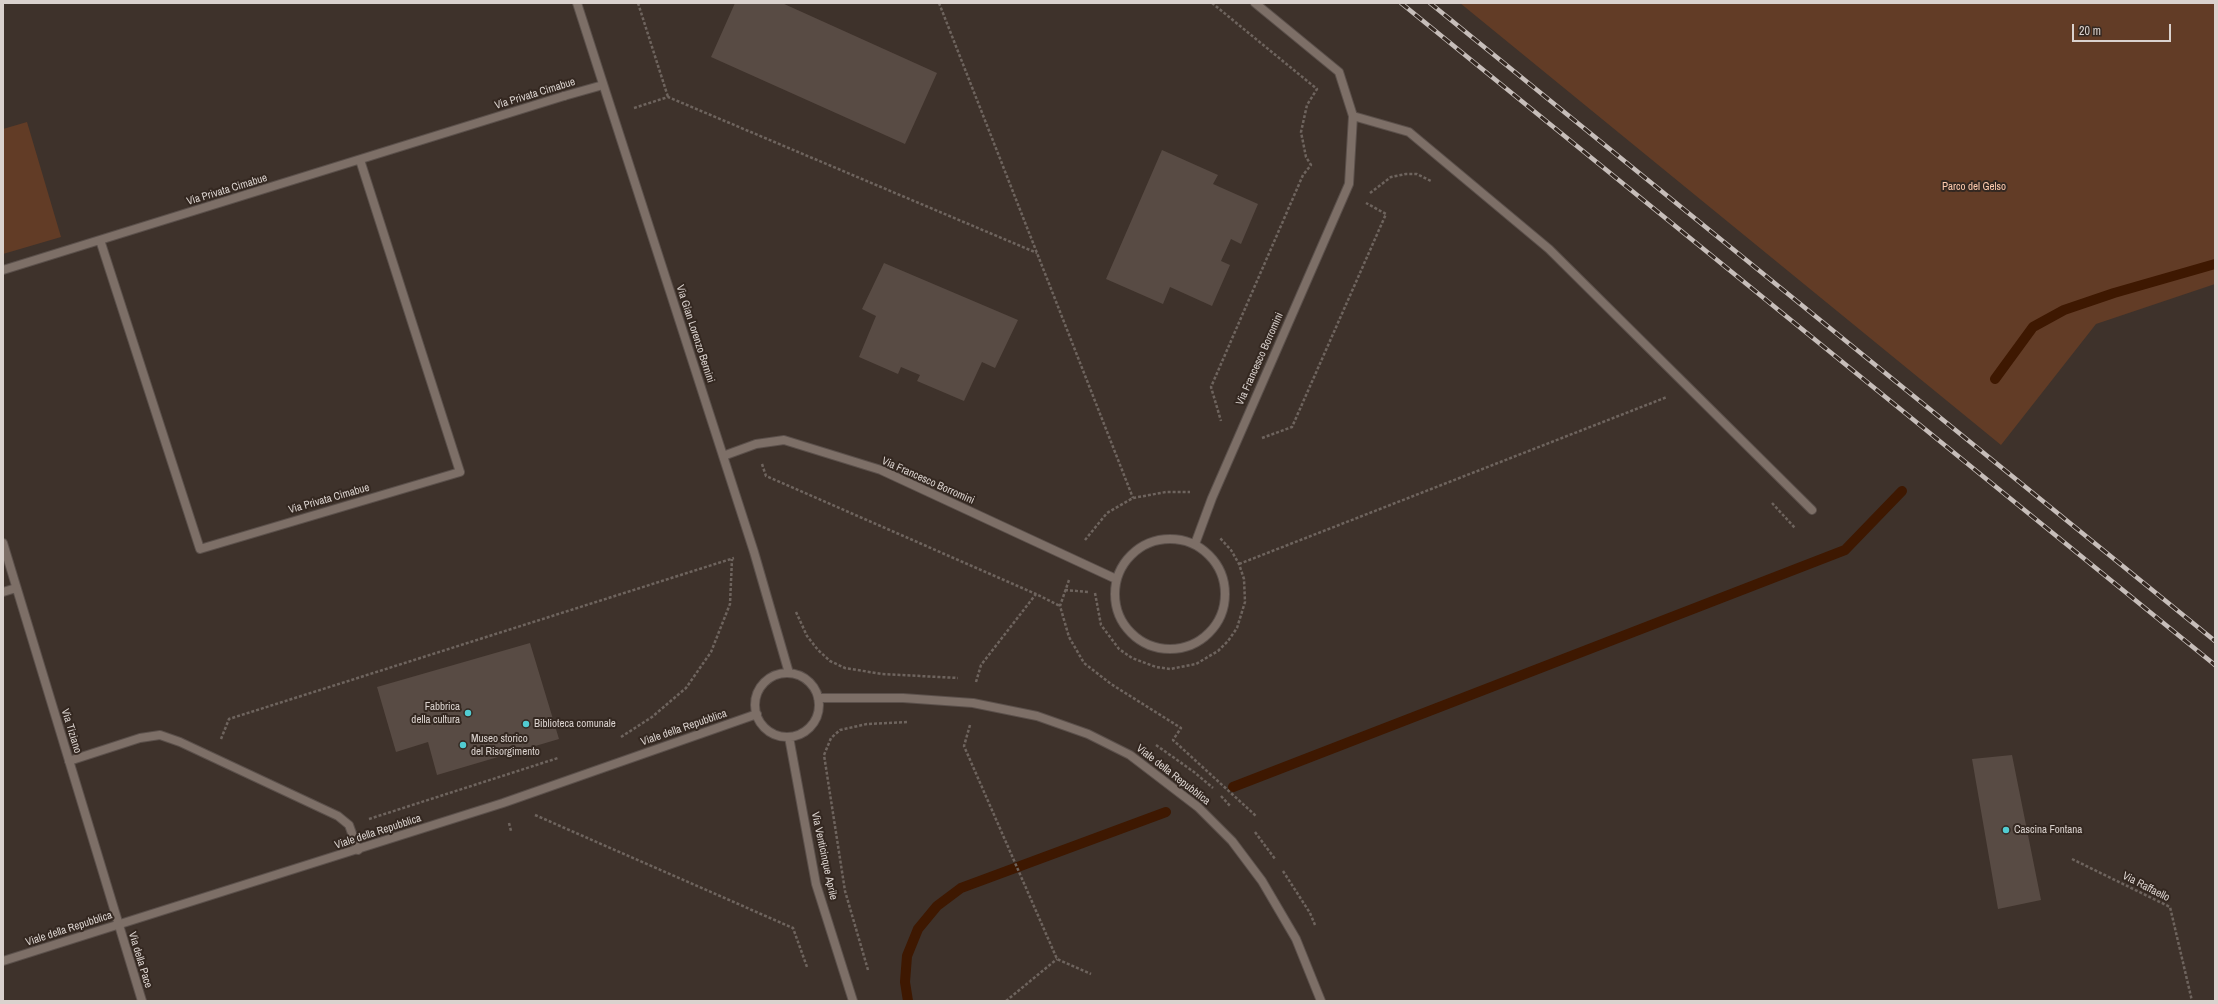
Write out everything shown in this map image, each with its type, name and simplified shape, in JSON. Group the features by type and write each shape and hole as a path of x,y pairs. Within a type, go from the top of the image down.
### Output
{"street":[{"name":"Via Gian Lorenzo Bernini","path":"577,3 754,552 789,673"},
{"path":"1255,3 1340,72 1353,116 1409,132 1549,248 1812,510"},
{"name":"Via Privata Cimabue","path":"3,270 603,85"},
{"name":"Via Francesco Borromini","path":"1195,544 1215,490 1349,184 1353,116"},
{"name":"Via Privata Cimabue","path":"100,240 200,549 460,472 360,160"},
{"name":"Via Francesco Borromini","path":"723,456 756,444 784,440 881,470 1116,579"},
{"path":"1163,538 1179,539 1195,544 1210,555 1221,572 1226,591 1224,610 1215,627 1201,640 1184,648 1164,650 1146,644 1130,633 1119,617 1114,598 1116,579 1122,564 1134,552 1147,543 1163,538"},
{"name":"Via Tiziano","path":"3,544 118,925"},
{"path":"3,592 16,588"},
{"path":"789,673 808,681 818,698 819,709 816,719 809,728 800,734 789,737 779,736 769,731 761,724 755,704 762,685 779,674 789,673"},
{"name":"Viale della Repubblica","path":"818,698 903,698 973,703 1037,716 1088,734 1130,755 1198,807 1232,841 1262,881 1296,939 1321,1001"},
{"name":"Viale della Repubblica","path":"3,962 358,850 520,797 757,714"},
{"path":"69,761 140,738 160,735 338,816 349,825 358,850"},
{"name":"Via Venticinque Aprile","path":"789,737 816,884 853,1001"},
{"name":"Via della Pace","path":"118,925 142,1001"}],"path":[{"path":"638,3 668,97"},
{"path":"939,3 1133,498"},
{"path":"1212,3 1317,89 1307,105 1301,132 1306,157 1311,165 1303,175 1211,387 1221,420 1218,426"},
{"path":"613,115 668,97 1038,253"},
{"path":"1259,445 1262,438 1292,427 1383,221 1386,214 1365,204 1370,193 1391,177 1406,174 1417,174 1437,186"},
{"path":"1239,564 1669,396 1664,390"},
{"path":"756,444 766,476 1036,594"},
{"path":"1192,486 1189,493 1166,492 1133,498 1107,513 1083,543 1060,606 1069,637 1084,663 1111,684 1180,728 1173,740 1256,816"},
{"path":"1767,499 1795,528"},
{"path":"1065,590 1095,592 1102,625 1119,649 1132,658 1156,667 1170,669 1186,668 1218,651 1228,641 1237,628 1245,602 1244,579 1239,564 1231,550 1219,536"},
{"path":"213,758 229,719 754,552"},
{"path":"615,741 652,717 686,688 711,652 730,604 732,559"},
{"path":"869,972 845,891 824,755 831,738 840,730 867,724 912,722"},
{"path":"963,722 978,724"},
{"path":"349,825 564,757"},
{"path":"531,815 537,816 793,928 807,966"},
{"path":"501,823 514,819"},
{"path":"1006,846 1057,958 1091,974"},
{"name":"Via Raffaello","path":"2072,859 2170,907 2192,1001"},
{"path":"1006,1001 1057,958"}],"green space":[{"name":"Parco del Gelso","path":"1460,3 2215,3 2215,284 2096,324 2001,445"},
{"path":"27,122 61,237 3,254 3,129"}],"building":[{"path":"735,3 782,3 937,73 905,144 711,57"},
{"path":"1162,150 1218,175 1213,184 1258,204 1241,244 1231,239 1221,261 1230,265 1212,306 1170,287 1163,304 1106,279"},
{"path":"884,263 1018,320 995,368 982,362 964,401 917,381 920,375 901,367 898,374 859,357 876,316 862,309"},
{"name":"Fabbrica della cultura","path":"530,643 559,739 437,775 428,742 396,752 377,687"},
{"name":"Cascina Fontana","path":"2012,755 2041,900 1998,909 1972,759"}],"waterway":[{"path":"1995,379 2033,327 2064,310 2114,293 2215,264"},
{"path":"1233,787 1845,550 1902,491"},
{"path":"908,1001 905,982 907,956 918,929 937,906 961,888 1166,812"}],"railway":[{"path":"1401,3 2215,665"},
{"path":"1430,3 2215,641"}],"place":[{"name":"Fabbrica della cultura","path":"468,713"},
{"name":"Biblioteca comunale","path":"526,724"},
{"name":"Museo storico del Risorgimento","path":"463,745"},
{"name":"Cascina Fontana","path":"2006,830"}]}
